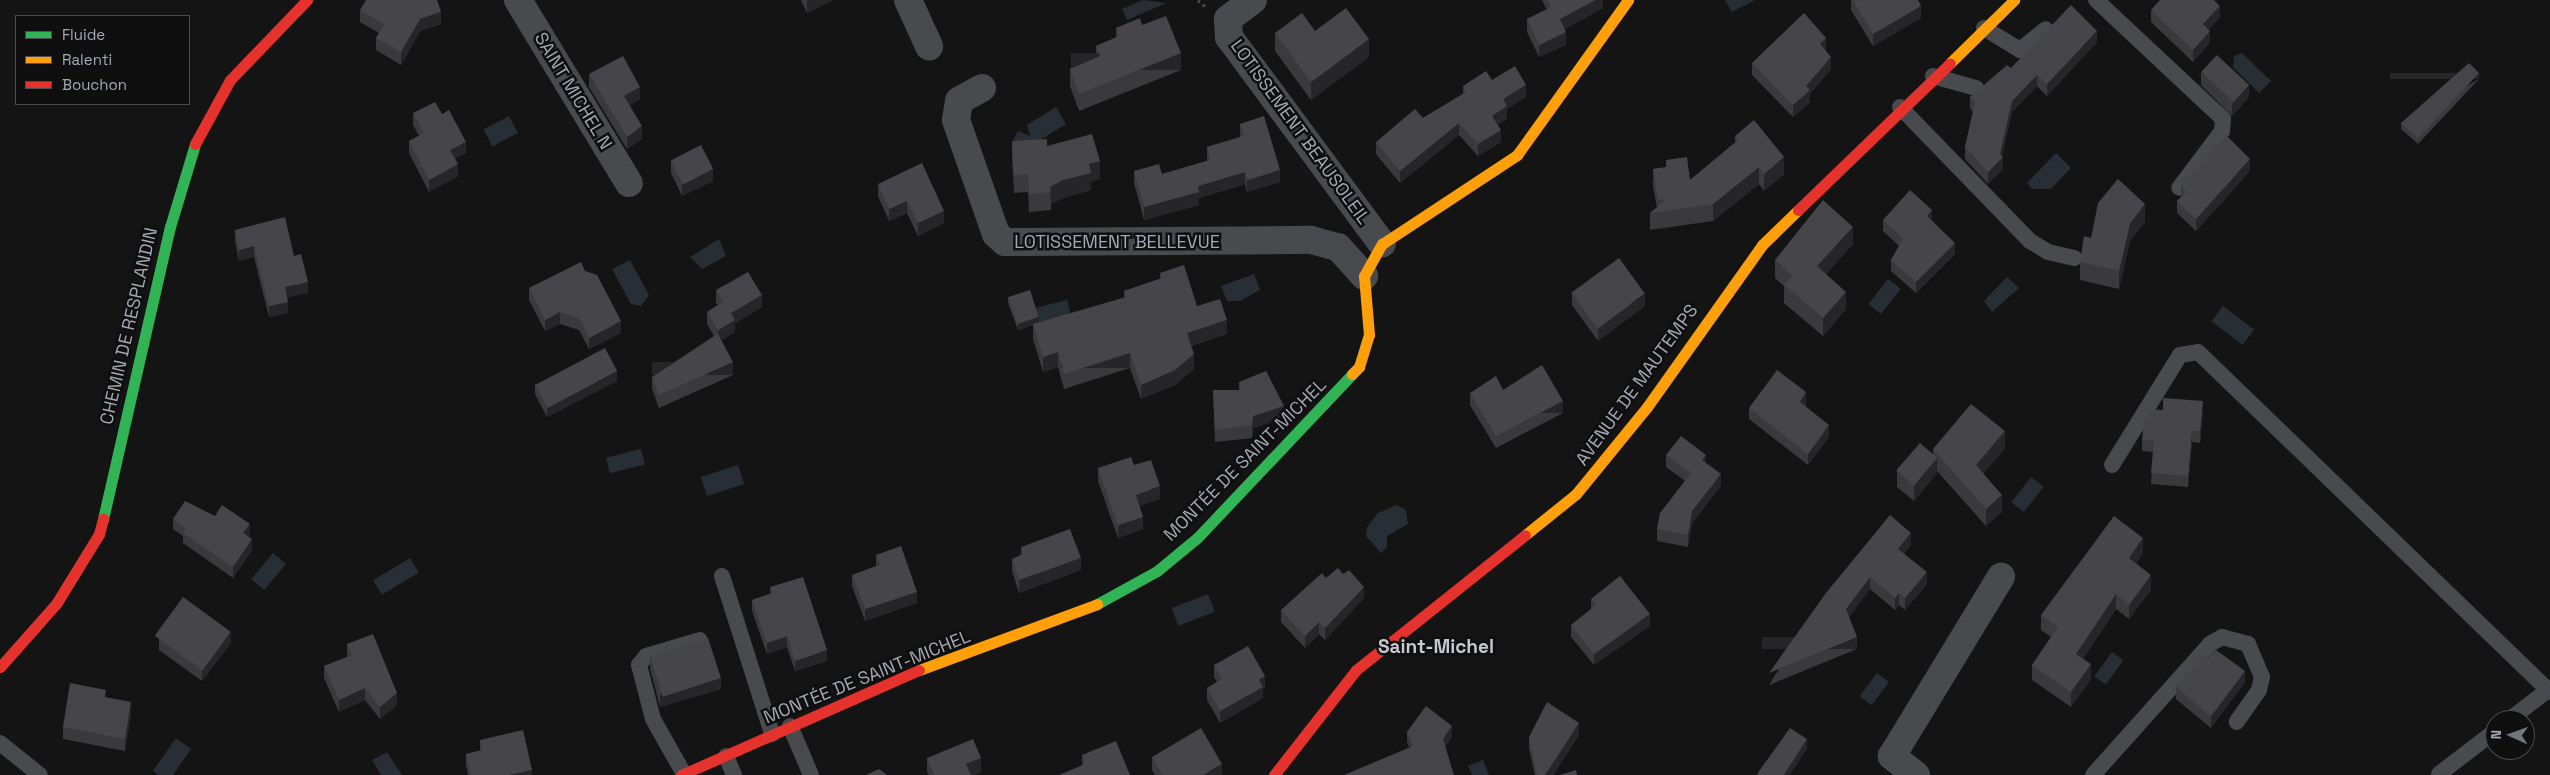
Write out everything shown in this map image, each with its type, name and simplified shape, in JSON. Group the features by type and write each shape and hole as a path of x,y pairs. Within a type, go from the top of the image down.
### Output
{"street":[{"name":"CHEMIN DE RESPLANDIN","path":"0,667 56,604 99,534 170,227 195,143 230,80 307,0"},
{"path":"498,0 530,54"},
{"name":"SAINT MICHEL N","path":"518,0 629,183"},
{"path":"908,0 929,46"},
{"name":"LOTISSEMENT BEAUSOLEIL","path":"1253,0 1228,19 1229,37 1382,244"},
{"path":"1364,276 1382,244 1517,154 1628,0"},
{"name":"AVENUE DE MAUTEMPS","path":"1274,775 1356,670 1576,494 1647,407 1762,244 1900,107 2014,0"},
{"name":"LOTISSEMENT BELLEVUE","path":"982,88 959,101 956,120 996,234 1005,242 1311,240 1338,247 1364,276"},
{"name":"MONTÉE DE SAINT-MICHEL","path":"682,774 712,769 726,756 918,670 1084,611 1157,571 1198,537 1359,367 1369,335 1364,276"},
{"path":"1916,775 1892,756 2001,577"}],"lane":[{"path":"2096,0 2223,119 2222,131 2179,188"},
{"path":"1984,28 2020,50 2046,29"},
{"path":"1933,76 1976,88"},
{"path":"1900,107 2030,241 2048,252 2074,258"},
{"path":"2112,465 2180,355 2198,352 2549,691 2523,710"},
{"path":"722,576 772,734"},
{"path":"2093,775 2210,644 2222,637 2248,644 2262,677 2259,690 2237,722"},
{"path":"682,774 653,719 639,665 646,656 700,640"},
{"path":"790,726 811,775"},
{"path":"2439,774 2485,739"},
{"path":"0,743 40,775"},
{"path":"726,756 734,775"}],"shaded area":[{"path":"1143,0 1166,3 1127,20 1122,9"},
{"path":"1725,0 1755,0 1732,12"},
{"path":"2242,53 2271,81 2259,93 2233,67 2234,56"},
{"path":"1056,107 1066,124 1037,142 1013,141 1018,131 1030,136 1027,125"},
{"path":"509,116 518,133 492,146 483,130"},
{"path":"2056,153 2071,168 2051,189 2032,189 2027,183"},
{"path":"719,239 726,256 702,269 690,257"},
{"path":"630,260 649,295 641,306 631,304 612,269"},
{"path":"1254,274 1260,290 1240,301 1227,301 1221,286"},
{"path":"2007,277 2019,288 1992,312 1984,301"},
{"path":"1888,279 1901,289 1881,314 1868,304"},
{"path":"1067,300 1071,316 1034,325 1030,309"},
{"path":"2223,306 2254,329 2243,345 2212,321"},
{"path":"641,449 645,465 610,473 606,458"},
{"path":"738,465 744,484 707,496 701,477"},
{"path":"2031,477 2044,487 2024,512 2011,502"},
{"path":"1397,505 1406,510 1408,524 1387,536 1387,547 1381,553 1366,536 1367,527 1378,513"},
{"path":"273,553 286,564 264,590 251,579"},
{"path":"410,558 419,573 382,595 373,580"},
{"path":"1208,594 1215,612 1178,626 1172,608"},
{"path":"2112,652 2123,660 2106,684 2094,676"},
{"path":"1877,673 1889,682 1872,705 1860,696"},
{"path":"176,738 191,749 173,775 159,775 153,771"},
{"path":"387,752 402,775 381,775 372,760"},
{"path":"1483,760 1489,775 1472,775 1468,766"}],"building":[{"path":"366,0 437,0 441,12 420,19 401,52 376,38 384,24 360,10"},
{"path":"1548,0 1595,0 1560,19 1566,32 1539,45 1527,19 1551,7"},
{"path":"1853,0 1918,0 1921,6 1873,34"},
{"path":"2160,0 2214,0 2220,6 2203,24 2210,31 2193,50 2151,10"},
{"path":"2071,5 2097,31 2047,84 2037,75 2012,101 2000,154 2003,157 1988,172 1965,147 1975,102 1970,97 2007,65 2011,68"},
{"path":"1346,8 1369,39 1311,82 1275,33 1302,13 1315,31"},
{"path":"1804,13 1826,38 1820,44 1831,57 1806,86 1810,90 1793,105 1752,63"},
{"path":"1166,16 1181,53 1079,94 1070,69 1100,56 1096,46 1119,36 1116,28 1140,18 1142,25"},
{"path":"2217,55 2249,85 2233,102 2201,72"},
{"path":"623,56 640,87 624,96 642,126 627,137 589,74"},
{"path":"2469,63 2479,73 2418,138 2401,123"},
{"path":"1515,66 1526,85 1503,99 1507,106 1492,116 1501,130 1478,144 1459,123 1400,171 1376,142 1415,109 1423,118 1466,92 1463,86 1486,71 1492,80"},
{"path":"435,102 442,114 449,110 466,142 450,150 458,164 429,180 409,141 424,133 413,113"},
{"path":"1264,116 1280,170 1247,180 1245,172 1198,186 1199,192 1144,207 1134,171 1159,164 1162,174 1210,160 1207,147 1244,136 1240,124"},
{"path":"1754,120 1784,157 1764,174 1759,167 1713,204 1650,213 1667,199 1658,200 1653,169 1667,167 1666,160 1687,157 1690,180 1738,140 1735,136"},
{"path":"1092,134 1100,161 1089,164 1091,173 1063,180 1050,187 1051,192 1029,194 1028,174 1014,175 1012,141 1047,139 1047,146"},
{"path":"2226,135 2250,159 2196,219 2177,201 2186,192 2181,185"},
{"path":"701,145 713,169 683,184 671,160"},
{"path":"922,163 944,211 918,223 907,201 889,209 878,184"},
{"path":"2118,179 2145,204 2130,224 2119,271 2080,262 2084,236 2091,238 2098,203"},
{"path":"1910,190 1932,210 1927,216 1955,243 1916,282 1891,260 1903,239 1883,220"},
{"path":"1823,200 1853,227 1817,266 1846,292 1823,318 1784,285 1792,276 1775,260"},
{"path":"285,217 294,256 301,254 308,282 285,287 288,302 269,306 254,246 239,250 235,230"},
{"path":"1619,258 1645,294 1597,328 1571,293"},
{"path":"581,262 585,271 597,275 621,321 589,338 579,318 560,312 545,320 529,288"},
{"path":"1184,265 1197,306 1220,299 1227,320 1187,333 1194,354 1175,370 1141,385 1130,353 1064,374 1058,352 1043,357 1033,324 1126,297 1124,291 1162,278 1160,273"},
{"path":"748,272 762,295 731,313 735,320 718,330 707,312 723,302 716,290"},
{"path":"1030,290 1039,317 1017,324 1008,297"},
{"path":"718,334 733,362 659,395 652,377"},
{"path":"605,348 617,371 547,408 535,385"},
{"path":"1542,365 1563,401 1496,436 1470,393 1496,376 1503,390"},
{"path":"1777,370 1806,392 1800,402 1829,425 1808,454 1749,408"},
{"path":"1266,371 1284,406 1253,416 1252,425 1215,430 1213,390 1240,390 1239,382"},
{"path":"2163,398 2203,401 2200,431 2192,431 2188,476 2151,473 2154,441 2142,440 2144,421 2151,409 2163,410"},
{"path":"1971,404 2005,431 1976,465 2002,495 1986,509 1933,449"},
{"path":"1681,436 1706,455 1702,460 1721,474 1692,511 1688,535 1657,529 1660,513 1691,473 1666,455"},
{"path":"1920,443 1937,458 1914,485 1896,470"},
{"path":"1131,457 1134,465 1151,460 1160,486 1136,495 1143,517 1118,525 1098,468"},
{"path":"185,501 215,516 222,505 250,524 243,533 252,539 233,567 183,533 185,528 173,519"},
{"path":"1890,515 1911,533 1898,549 1927,572 1905,598 1899,593 1895,598 1870,577 1846,609 1857,637 1769,673 1826,593"},
{"path":"2114,516 2143,538 2129,558 2151,575 2129,605 2116,594 2076,654 2091,664 2071,692 2032,665 2058,627 2041,615"},
{"path":"1070,529 1081,558 1019,580 1012,559 1023,554 1021,547"},
{"path":"901,546 917,592 865,609 852,575 880,565 876,555"},
{"path":"1338,568 1343,574 1349,570 1364,587 1325,628 1319,622 1305,636 1281,610 1322,573 1326,578"},
{"path":"1620,576 1650,614 1594,654 1571,625 1596,605 1591,599"},
{"path":"803,577 827,650 795,661 787,636 767,643 752,600 772,593 770,587"},
{"path":"183,597 231,632 203,671 155,636"},
{"path":"373,634 397,693 380,707 365,688 339,700 324,666 352,655 347,644"},
{"path":"708,638 721,678 663,697 650,657"},
{"path":"1248,646 1265,676 1259,680 1263,687 1220,711 1207,688 1222,679 1214,665"},
{"path":"2216,650 2245,671 2211,716 2176,687 2202,656 2207,660"},
{"path":"70,683 106,690 105,697 131,702 125,739 63,727"},
{"path":"1547,702 1579,723 1545,775 1537,775 1529,737"},
{"path":"1426,706 1452,726 1443,739 1454,775 1344,775 1413,746 1407,732"},
{"path":"1201,728 1222,764 1203,775 1162,775 1152,757"},
{"path":"1790,728 1807,739 1784,775 1758,775 1757,774"},
{"path":"523,730 532,770 508,775 471,775 466,754 482,750 480,740"},
{"path":"973,739 981,758 966,764 971,775 932,775 934,774 927,758"},
{"path":"1116,741 1130,775 1059,775 1085,764 1082,755"},
{"path":"879,769 887,775 866,775"},
{"path":"1576,770 1577,775 1560,775"},
{"path":"2446,771 2449,775 2439,775"}],"traffic: fast":[{"path":"103,519 170,227 195,144"},
{"path":"1097,604 1157,571 1198,537 1352,374"}],"traffic: slow":[{"path":"1352,374 1359,367 1369,335 1364,276 1382,244 1517,155 1628,0"},
{"path":"1950,63 2014,0"},
{"path":"1525,535 1576,494 1647,407 1762,245 1798,210"},
{"path":"919,670 1097,604"}],"traffic: jam":[{"path":"195,144 230,80 307,0"},
{"path":"1798,210 1950,63"},
{"path":"0,667 56,604 99,534 103,519"},
{"path":"1274,775 1356,670 1525,535"},
{"path":"681,775 919,670"}],"district":[{"name":"Saint-Michel","path":"1436,647"}]}
